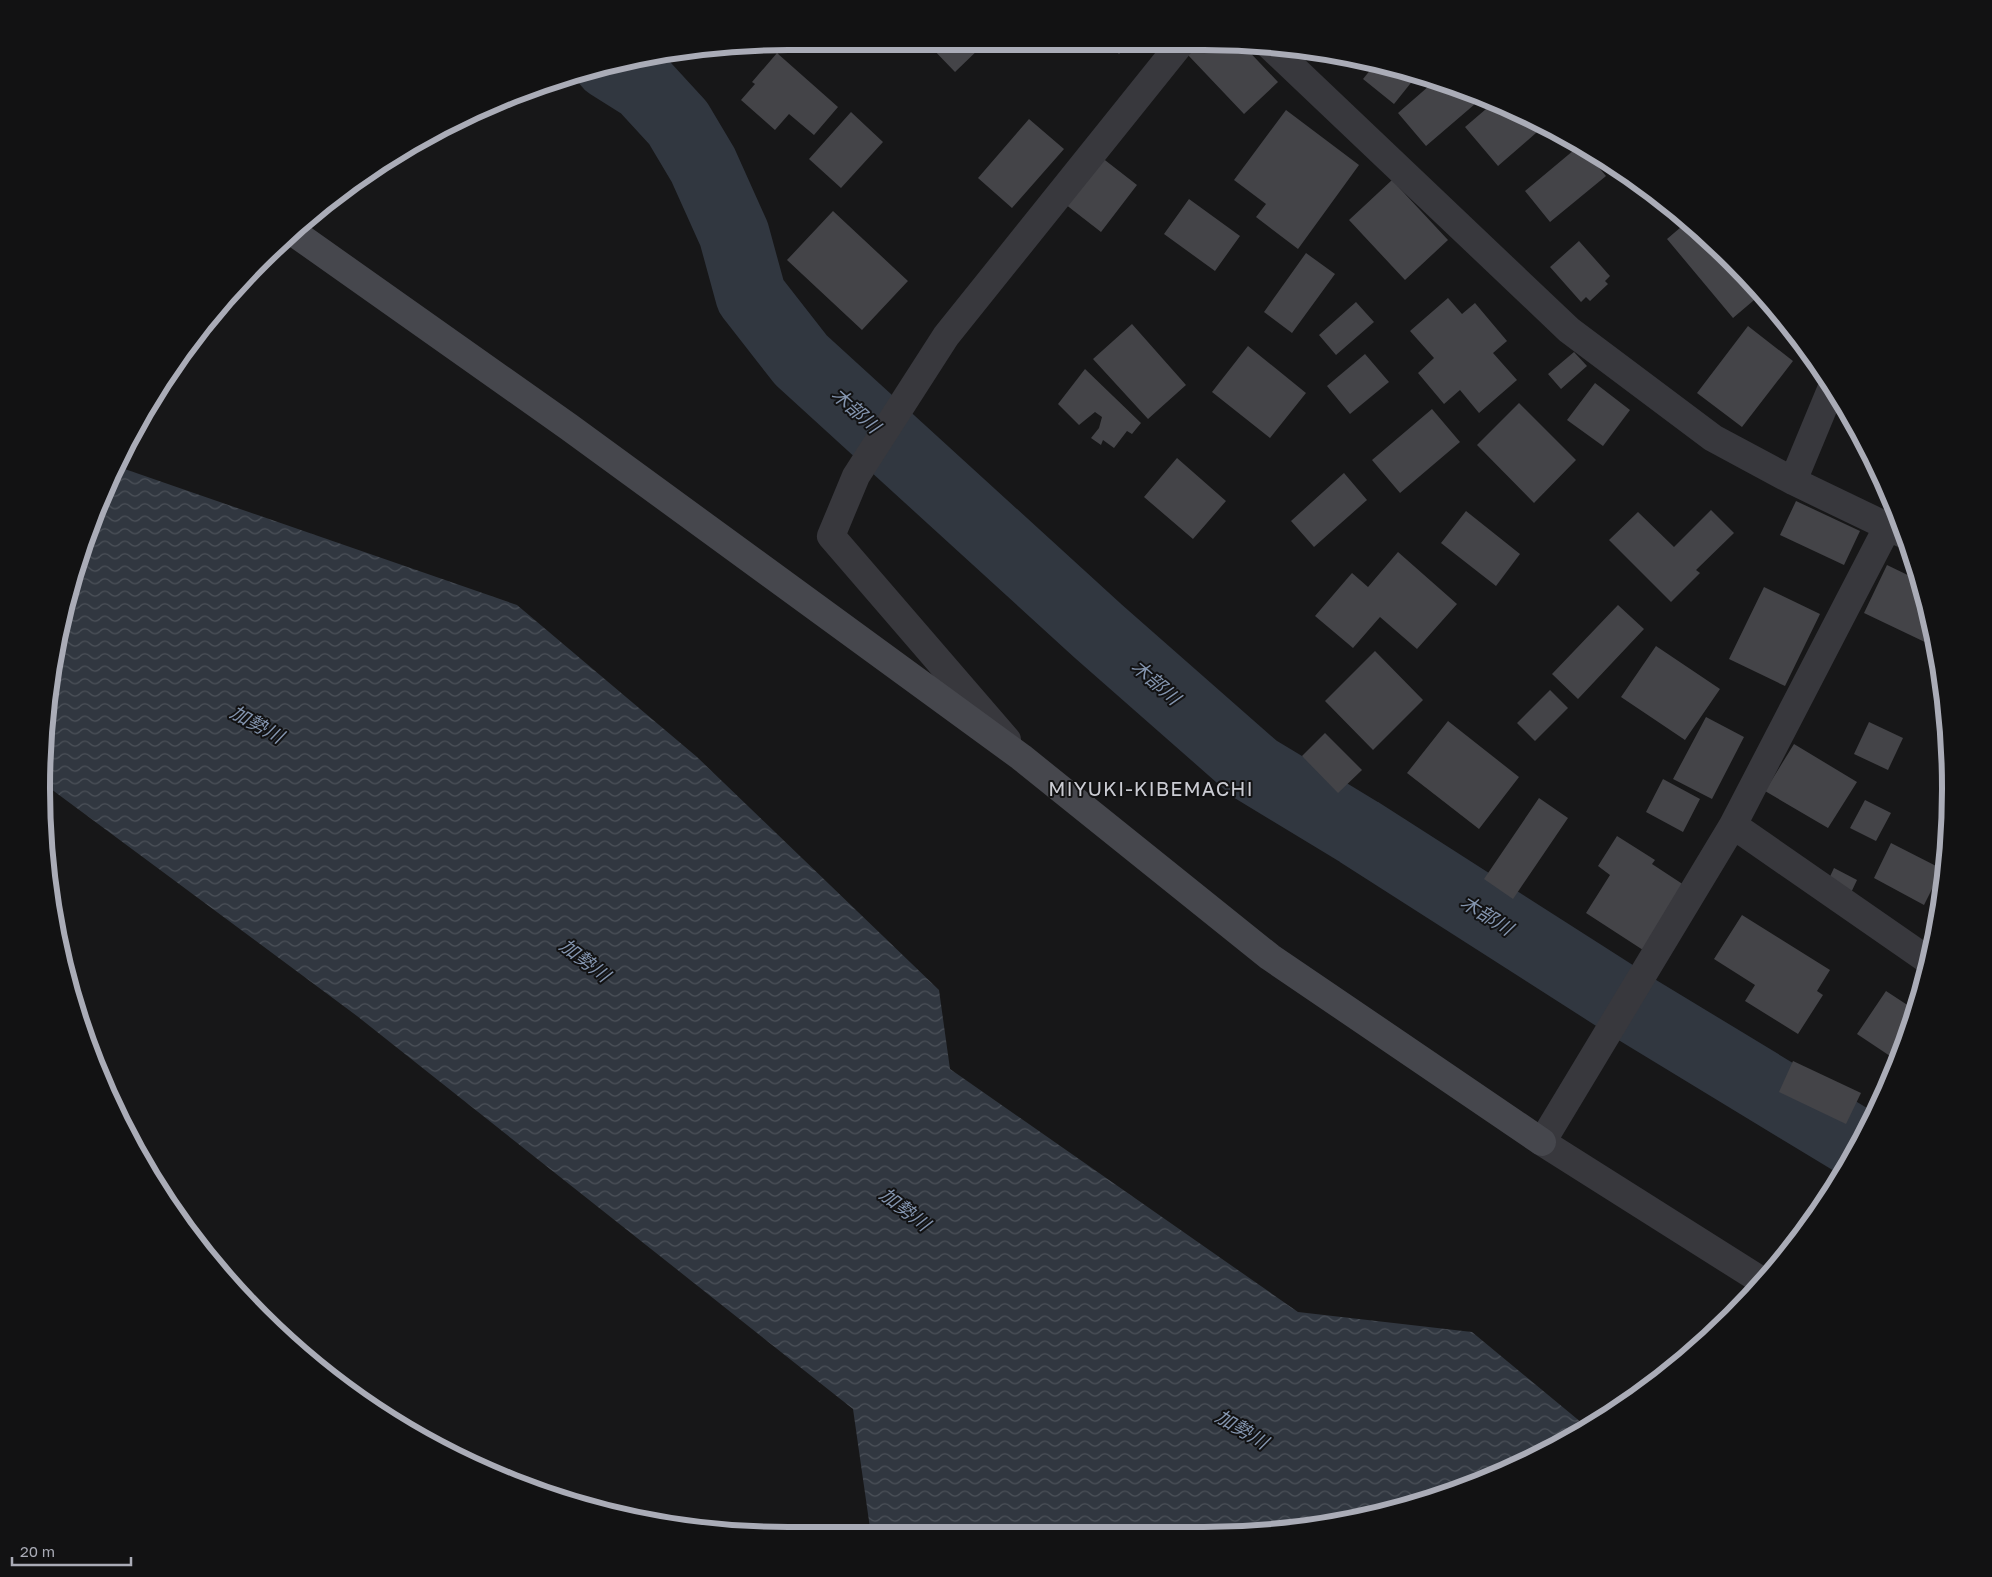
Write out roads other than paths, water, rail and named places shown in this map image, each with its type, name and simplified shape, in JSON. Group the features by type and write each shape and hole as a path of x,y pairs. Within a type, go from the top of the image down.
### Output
{"street":[{"path":"1021,757 831,536 856,476 946,336 1176,50"},
{"path":"1279,54 1569,330 1713,438 1793,481 1895,529"},
{"path":"298,236 569,427 1021,757 1270,957 1542,1142 1757,1277"},
{"path":"1793,481 1829,396"},
{"path":"1542,1142 1733,825 1895,531"},
{"path":"1733,825 1923,956"}],"water":[{"name":"加勢川","path":"123,468 517,605 697,757 939,990 950,1069 1298,1312 1472,1332 1582,1423 1530,1451 1486,1471 1441,1488 1395,1502 1348,1513 1300,1521 1204,1527 870,1527 853,1409 357,1016 51,789 52,740 56,692 64,644 75,597 89,551"}],"waterway":[{"name":"木部川","path":"618,70 644,86 678,123 703,165 734,234 751,296 801,360 1098,631 1255,769 1359,832 1634,1008 1852,1141"}],"district":[{"name":"MIYUKI-KIBEMACHI","path":"1151,789"}]}
